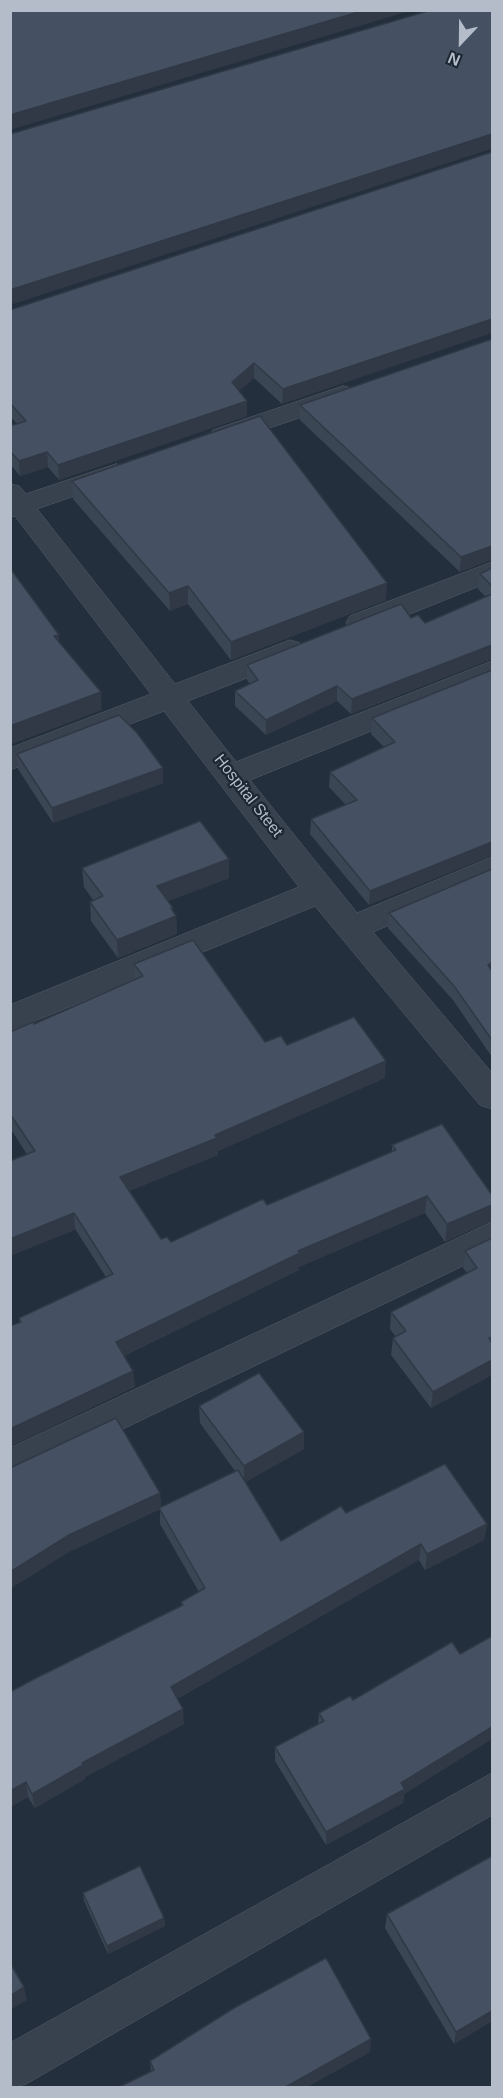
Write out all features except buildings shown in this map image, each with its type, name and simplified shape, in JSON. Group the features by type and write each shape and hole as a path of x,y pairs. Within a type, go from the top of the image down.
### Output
{"street":[{"path":"200,443 369,386"},
{"path":"14,502 144,463"},
{"name":"Hospital Steet","path":"14,502 233,776 320,891 492,1096"},
{"path":"10,760 492,572"},
{"path":"233,776 492,671"},
{"path":"352,928 492,868"},
{"path":"10,1019 320,891"},
{"path":"10,1466 492,1236"},
{"path":"10,2068 492,1793"}]}
